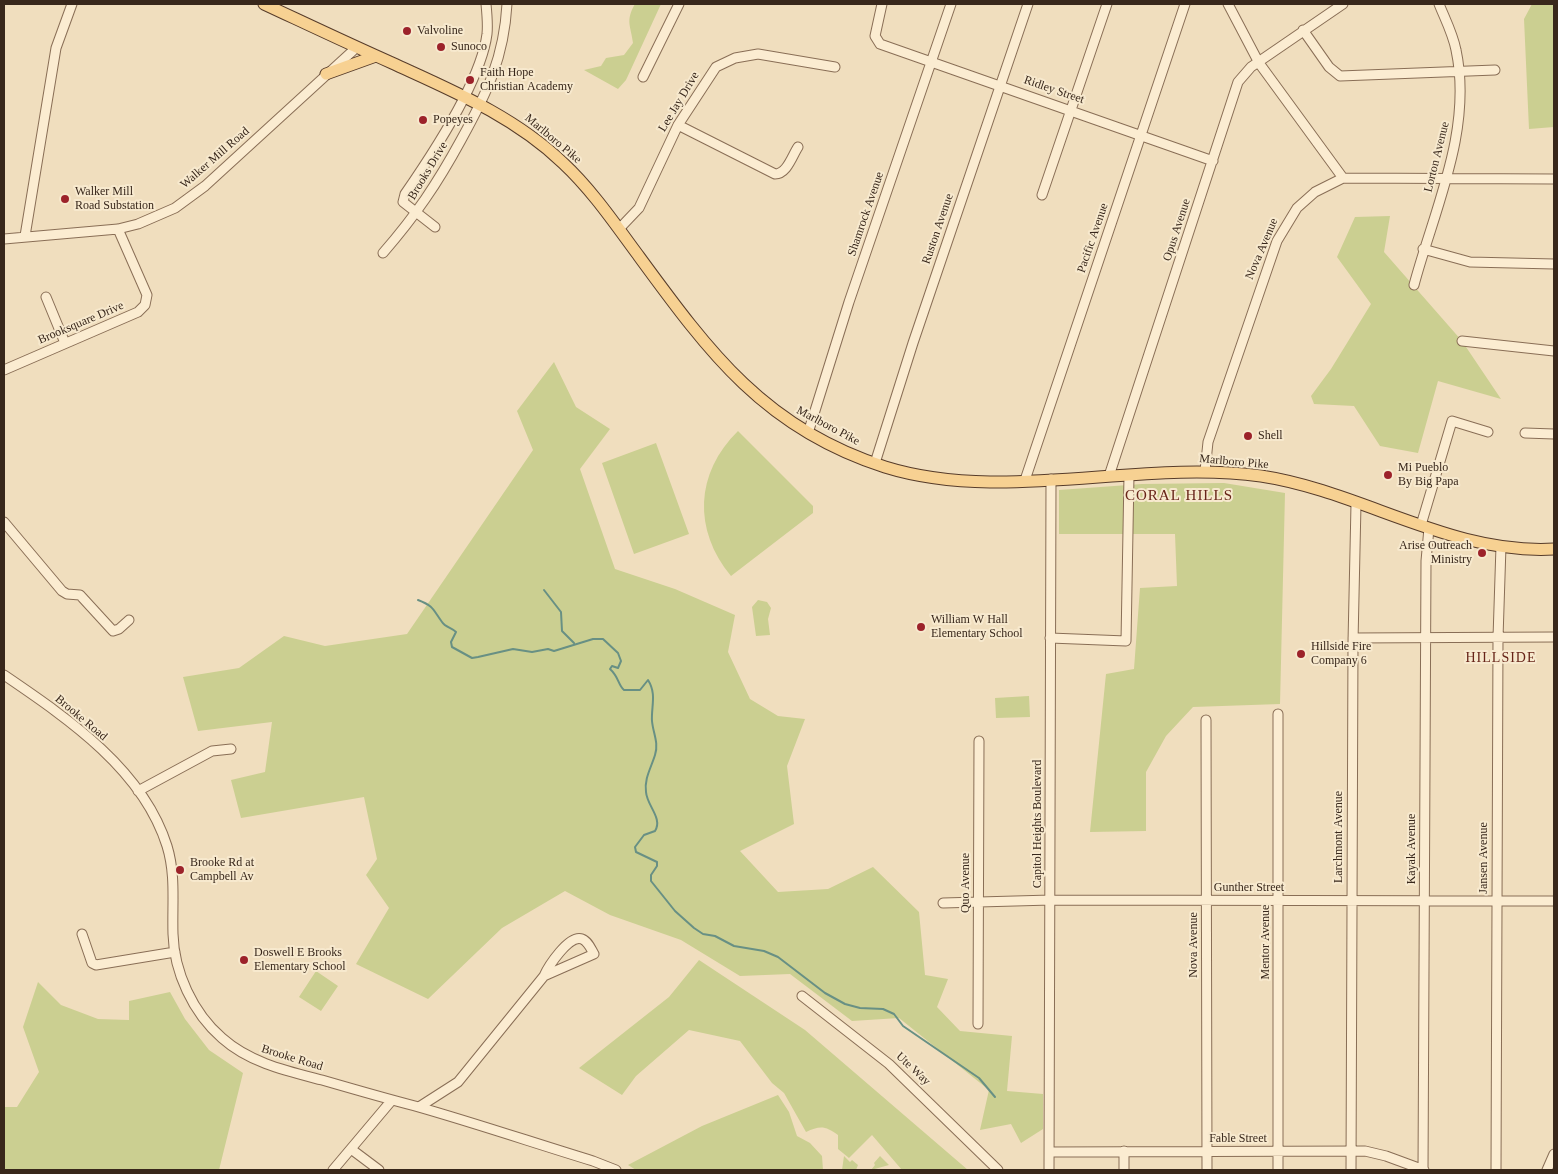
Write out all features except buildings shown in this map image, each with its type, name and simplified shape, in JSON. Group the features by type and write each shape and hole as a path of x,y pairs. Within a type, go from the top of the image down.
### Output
{"main road":[{"name":"Marlboro Pike","path":"264,4 482,104 522,130 563,163 619,229 690,325 722,364 761,401 808,433 837,448 875,463 947,479 1025,480 1205,471 1239,474 1292,482 1425,526 1501,546 1554,549"},
{"path":"326,74 376,56"}],"street":[{"path":"25,236 56,48 72,4"},
{"name":"Brooks Drive","path":"486,4 486,35 483,51 464,96 428,161 405,194 403,202 409,208 418,212 438,183 482,104 502,46 507,4"},
{"path":"643,77 679,4"},
{"name":"Ridley Street","path":"882,4 875,36 878,42 1214,160"},
{"name":"Shamrock Avenue","path":"808,433 848,302 952,4"},
{"name":"Ruston Avenue","path":"875,463 913,343 1028,4"},
{"path":"1042,195 1107,4"},
{"name":"Pacific Avenue","path":"1025,480 1185,4"},
{"path":"1228,4 1236,15 1259,63 1343,178"},
{"name":"Opus Avenue","path":"1109,476 1238,82 1247,70 1302,30 1343,4"},
{"name":"Lorton Avenue","path":"1414,285 1445,179 1459,122 1456,49 1439,4"},
{"path":"1302,30 1329,67 1340,76 1458,73 1495,70"},
{"name":"Walker Mill Road","path":"4,239 118,229 164,213 194,195 357,47"},
{"name":"Lee Jay Drive","path":"619,229 642,204 678,125 710,73 719,65 729,60 758,54 835,67"},
{"path":"678,125 775,174 782,173 798,147"},
{"name":"Nova Avenue","path":"1205,471 1208,442 1277,240 1297,208 1315,192 1343,178 1554,179"},
{"path":"383,253 418,212 435,227"},
{"name":"Brooksquare Drive","path":"4,370 138,312 145,305 146,295 118,229"},
{"path":"1423,250 1470,262 1554,264"},
{"path":"46,297 66,343"},
{"path":"1462,341 1554,351"},
{"name":"Kayak Avenue","path":"1424,1170 1425,526 1452,421 1488,432"},
{"path":"1525,433 1554,434"},
{"path":"1050,638 1126,641 1129,475"},
{"name":"Capitol Heights Boulevard","path":"1049,1170 1051,479"},
{"name":"Larchmont Avenue","path":"1351,1170 1353,638 1356,504"},
{"path":"4,522 62,591 66,594 80,595 113,630 119,629 129,620"},
{"name":"Jansen Avenue","path":"1496,1170 1498,638 1501,546"},
{"path":"1353,638 1554,637"},
{"name":"Brooke Road","path":"4,675 55,710 88,738 138,791 155,818 170,861 173,880 175,952 188,991 202,1016 222,1039 246,1056 273,1066 419,1107 593,1161 616,1170"},
{"name":"Mentor Avenue","path":"1278,714 1278,1170"},
{"name":"Nova Avenue","path":"1206,720 1207,1170"},
{"name":"Quo Avenue","path":"978,1024 979,741"},
{"path":"138,791 212,751 231,749"},
{"name":"Gunther Street","path":"944,903 978,900 1554,901"},
{"path":"82,934 92,963 96,965 175,952"},
{"path":"419,1107 458,1082 544,976 565,947 575,939 580,938 585,941 594,954 544,976"},
{"name":"Ute Way","path":"802,996 889,1064 998,1170"},
{"path":"334,1170 392,1100"},
{"path":"351,1149 380,1170"},
{"name":"Fable Street","path":"1049,1152 1351,1150 1377,1153 1424,1170"},
{"path":"1124,1151 1124,1170"},
{"path":"1547,1170 1554,1154"}],"green space":[{"path":"635,4 661,4 626,80 618,89 584,70 601,66 606,58 624,55 633,43 629,19"},
{"path":"1532,4 1554,4 1554,127 1529,129 1524,19"},
{"path":"1390,216 1384,252 1462,341 1501,399 1438,381 1418,453 1380,446 1354,406 1314,404 1311,396 1331,369 1371,304 1337,257 1355,217"},
{"path":"554,362 576,407 610,429 580,469 615,569 675,589 735,615 728,652 750,699 778,716 805,719 787,766 794,824 740,851 778,892 828,889 873,867 919,912 925,975 948,979 937,1007 960,1031 1012,1036 1007,1091 1043,1094 1043,1129 1021,1143 1011,1124 980,1130 989,1090 899,1018 852,1021 790,974 740,976 681,940 610,915 565,891 502,928 428,999 356,964 389,908 366,875 377,859 364,797 241,818 231,780 265,772 272,722 198,731 183,677 239,668 284,636 325,646 407,634 533,450 517,411"},
{"path":"738,431 813,506 813,513 731,576 710,540 705,521 704,502 707,483 713,465 724,447"},
{"path":"656,443 689,534 634,554 602,463"},
{"path":"1224,483 1285,493 1280,704 1193,707 1166,736 1146,772 1146,831 1090,832 1106,674 1134,669 1140,588 1177,586 1175,534 1059,534 1059,490 1142,484"},
{"path":"758,600 767,602 771,608 768,619 770,635 756,636 752,607"},
{"path":"1029,696 1030,717 996,718 995,698"},
{"path":"699,960 805,1030 968,1170 902,1170 872,1135 849,1158 838,1149 838,1135 834,1132 826,1128 815,1128 806,1132 784,1093 772,1083 740,1041 689,1030 636,1076 622,1095 579,1068 669,997"},
{"path":"316,971 338,986 321,1011 299,997"},
{"path":"38,982 61,1005 98,1019 129,1020 129,1001 170,992 185,1019 209,1050 243,1073 219,1170 4,1170 4,1107 17,1107 39,1072 23,1027"},
{"path":"778,1095 789,1112 797,1136 810,1143 822,1156 823,1170 636,1170 628,1165 702,1126"},
{"path":"844,1156 850,1162 852,1160 858,1165 856,1170 842,1170"},
{"path":"880,1156 889,1165 871,1170 875,1165 874,1163"}],"waterway":[{"path":"544,590 561,612 562,631 574,643"},
{"path":"418,600 430,606 443,624 456,632 451,642 452,647 472,658 513,649 532,652 548,649 554,651 593,639 603,639 618,653 621,661 618,668 612,666 610,669 624,690 640,690 648,680 651,685 653,701 652,721 656,746 646,787 647,797 656,817 657,826 655,831 644,835 635,847 636,852 657,862 657,866 651,875 651,881 675,911 703,934 715,936 734,946 764,951 778,957 825,993 845,1004 860,1008 883,1009 894,1014 903,1026 979,1078 995,1097"}],"place":[{"name":"Valvoline","path":"407,31"},
{"name":"Sunoco","path":"441,47"},
{"name":"Faith Hope Christian Academy","path":"470,80"},
{"name":"Popeyes","path":"423,120"},
{"name":"Walker Mill Road Substation","path":"65,199"},
{"name":"Shell","path":"1248,436"},
{"name":"Mi Pueblo By Big Papa","path":"1388,475"},
{"name":"Arise Outreach Ministry","path":"1482,553"},
{"name":"William W Hall Elementary School","path":"921,627"},
{"name":"Hillside Fire Company 6","path":"1301,654"},
{"name":"Brooke Rd at Campbell Av","path":"180,870"},
{"name":"Doswell E Brooks Elementary School","path":"244,960"}],"district":[{"name":"CORAL HILLS","path":"1179,496"},
{"name":"HILLSIDE","path":"1501,658"}]}
